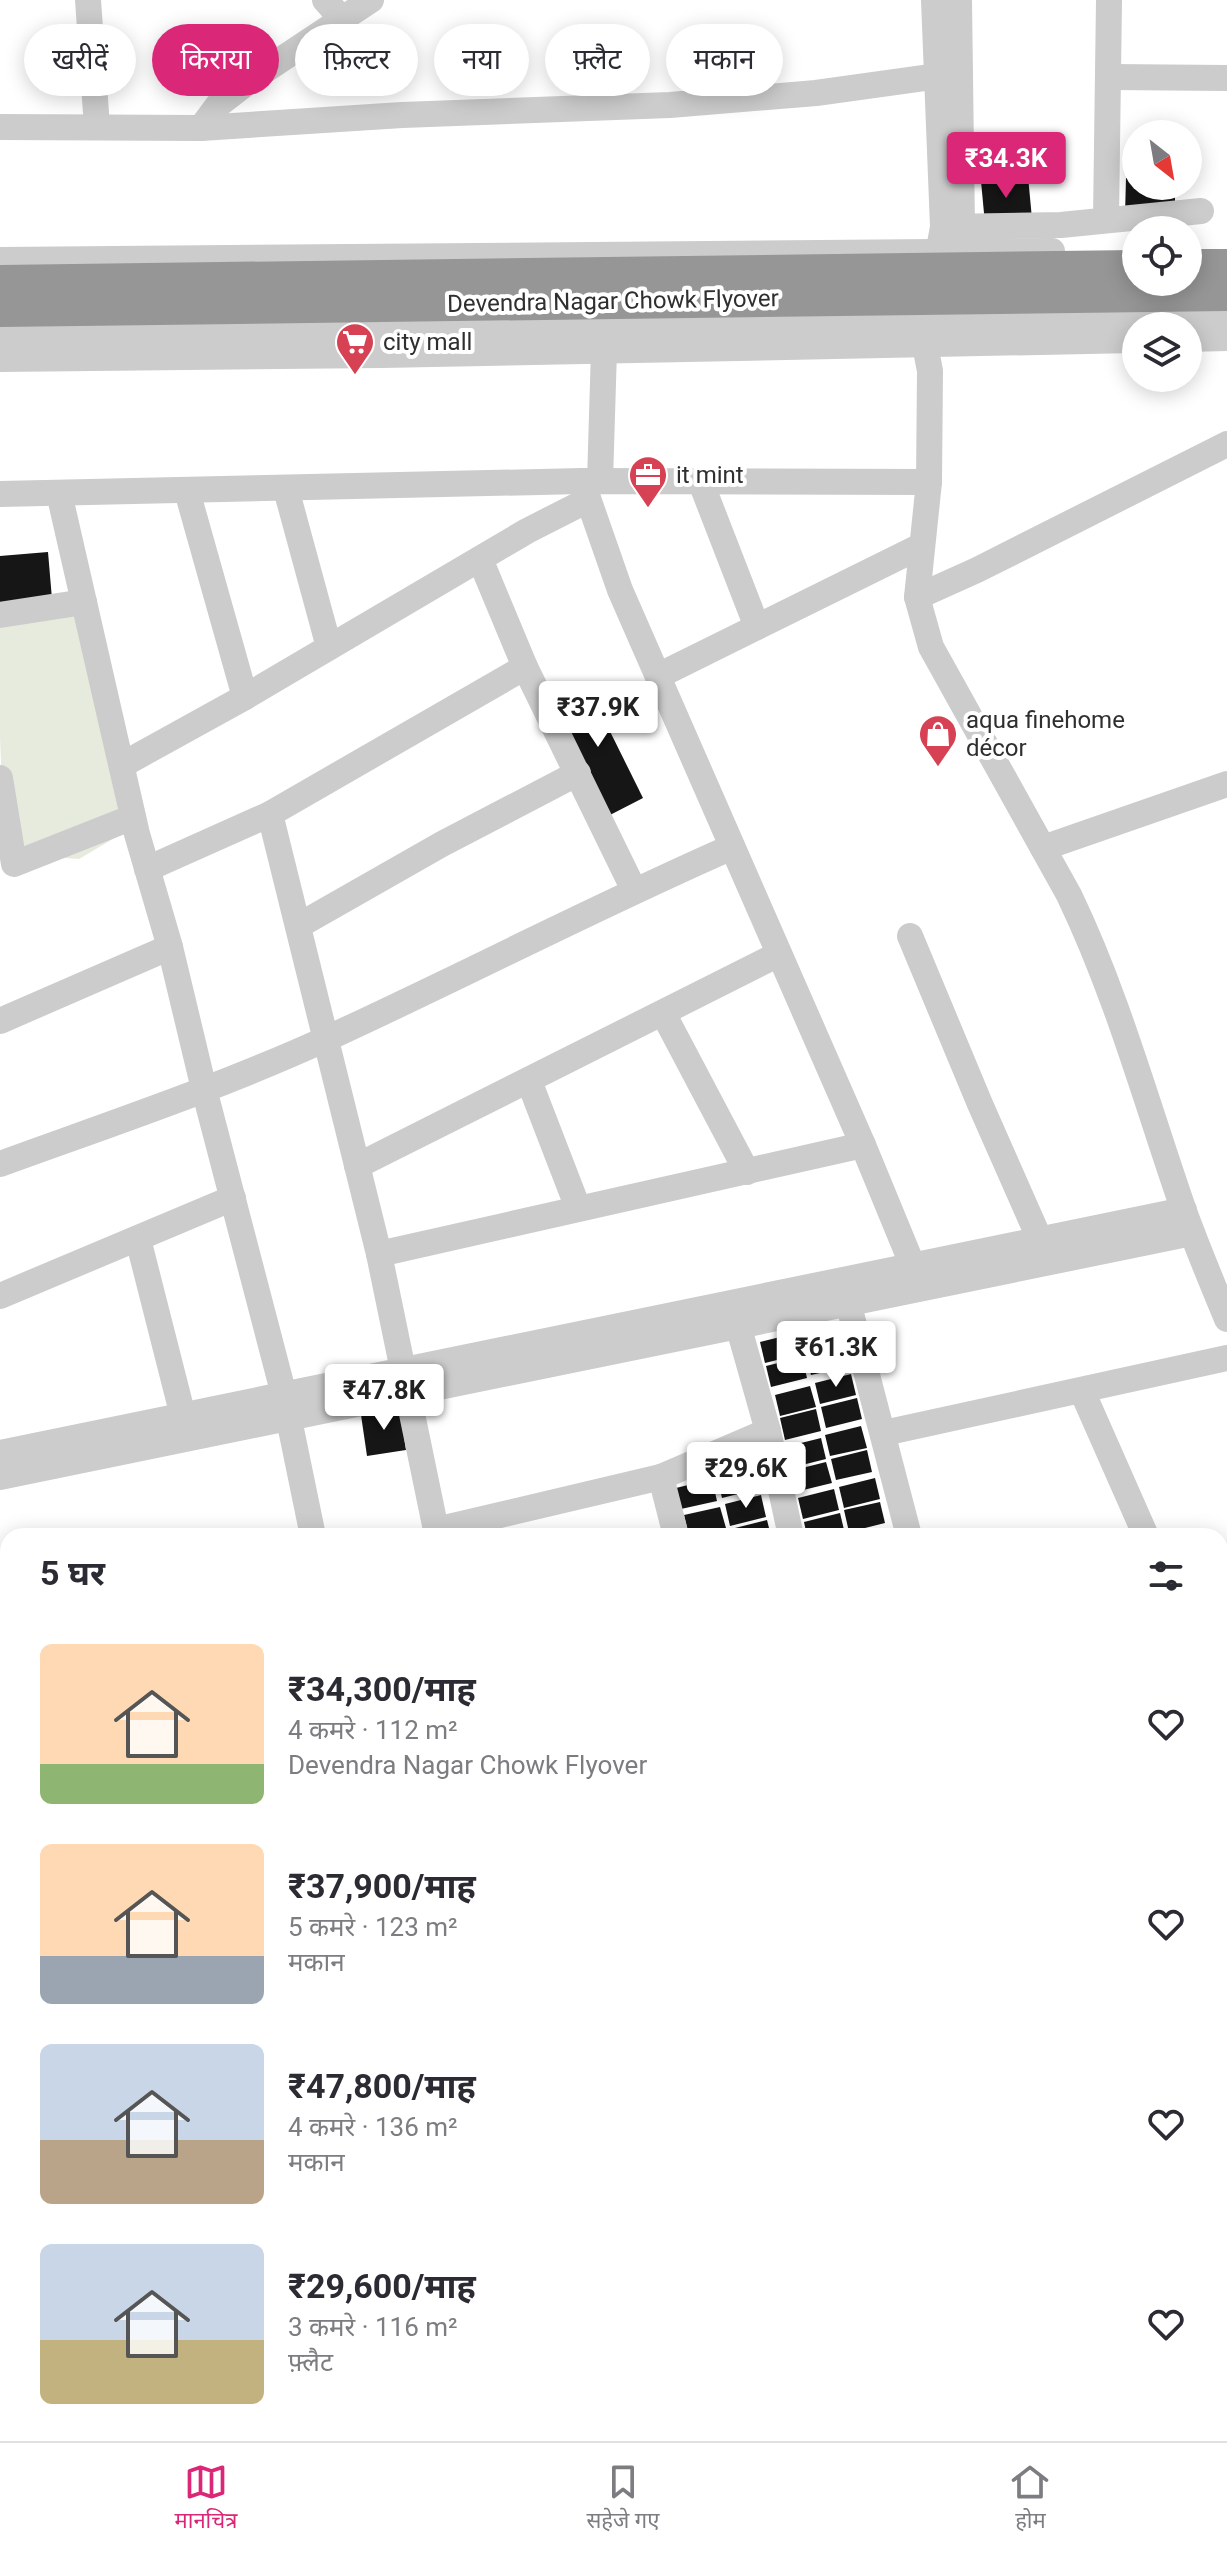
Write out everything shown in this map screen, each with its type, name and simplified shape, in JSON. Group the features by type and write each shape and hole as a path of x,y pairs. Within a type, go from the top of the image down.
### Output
{"highway":[{"path":"1202,267 1227,267"},
{"name":"Devendra Nagar Chowk Flyover","path":"0,283 1122,268"},
{"name":"Devendra Nagar Chowk Flyover","path":"0,309 1227,293"}],"street":[{"path":"88,0 97,127"},
{"path":"201,128 218,105 334,10 371,0"},
{"path":"934,0 948,74"},
{"path":"959,0 948,74 950,239 930,371 929,482 917,597 931,647 1043,848 1088,936 1115,1003 1188,1222 1227,1319"},
{"path":"1106,219 1109,0"},
{"path":"0,127 201,128 402,115 670,105 816,93 948,74"},
{"path":"1110,77 1227,78"},
{"path":"950,239 1106,219 1201,211"},
{"path":"0,260 950,239 1122,250"},
{"path":"1202,251 1227,251"},
{"path":"0,359 604,350 1227,317"},
{"path":"0,334 935,332 1122,339"},
{"path":"1202,339 1227,338"},
{"path":"604,350 590,487 620,590 863,1145 917,1277"},
{"path":"917,597 1227,444"},
{"path":"0,494 590,487 700,480 929,482"},
{"path":"700,480 757,627"},
{"path":"122,765 245,697 480,559 590,487"},
{"path":"286,489 329,647"},
{"path":"187,491 245,697"},
{"path":"59,493 133,817 170,947 286,1406 311,1528"},
{"path":"658,676 921,546"},
{"path":"480,559 525,667 634,890"},
{"path":"0,615 84,602"},
{"path":"147,869 270,814 525,667"},
{"path":"298,926 442,844 578,773"},
{"path":"0,778 14,864 133,817"},
{"path":"1043,848 1227,784"},
{"path":"270,814 379,1254 435,1528"},
{"path":"0,1164 204,1089 326,1039 634,890 732,847"},
{"path":"910,936 1040,1240"},
{"path":"0,1021 170,947"},
{"path":"357,1166 779,954"},
{"path":"663,1013 747,1172"},
{"path":"529,1081 578,1208"},
{"path":"379,1254 863,1145"},
{"path":"0,1296 233,1198"},
{"path":"0,1477 286,1406 738,1325 848,1302 917,1277 1040,1240 1188,1222"},
{"path":"407,1383 1188,1222"},
{"path":"138,1239 183,1416"},
{"path":"848,1302 907,1528"},
{"path":"738,1325 768,1431 789,1528"},
{"path":"884,1433 1227,1358"},
{"path":"1082,1391 1142,1528"},
{"path":"0,1453 183,1416 286,1406"},
{"path":"456,1528 661,1477 768,1431"},
{"path":"661,1477 674,1528"}],"shaded area":[{"path":"74,604 123,833 79,859 35,856 4,841 0,737 0,614"}],"building":[{"path":"1028,176 1032,219 985,224 981,181"},
{"path":"1125,200 1175,200 1175,216 1125,215"},
{"path":"48,552 52,599 0,604 0,556"},
{"path":"586,683 643,798 610,815 553,700"},
{"path":"837,1321 842,1343 805,1352 800,1331"},
{"path":"796,1333 801,1354 765,1363 760,1342"},
{"path":"842,1345 847,1367 811,1375 806,1354"},
{"path":"802,1357 807,1378 771,1387 766,1366"},
{"path":"851,1374 856,1395 820,1404 815,1383"},
{"path":"810,1386 816,1407 780,1416 775,1395"},
{"path":"857,1398 862,1419 826,1428 821,1407"},
{"path":"400,1409 406,1450 367,1456 361,1415"},
{"path":"816,1409 821,1431 785,1440 780,1418"},
{"path":"861,1426 867,1448 830,1456 825,1435"},
{"path":"821,1438 826,1459 790,1468 785,1447"},
{"path":"867,1450 872,1472 836,1480 831,1459"},
{"path":"826,1462 832,1483 795,1492 790,1471"},
{"path":"753,1468 758,1489 722,1498 717,1477"},
{"path":"875,1478 880,1499 844,1508 839,1487"},
{"path":"712,1479 717,1501 681,1509 676,1488"},
{"path":"834,1489 839,1510 803,1519 798,1498"},
{"path":"761,1495 766,1517 730,1526 725,1504"},
{"path":"880,1502 885,1523 848,1528 844,1510"},
{"path":"720,1507 726,1528 687,1528 684,1515"},
{"path":"840,1513 844,1528 805,1528 804,1522"},
{"path":"767,1520 769,1528 735,1528"}],"place":[{"name":"city mall","path":"355,376"},
{"name":"it mint","path":"648,509"},
{"name":"aqua finehome décor","path":"938,768"}]}
